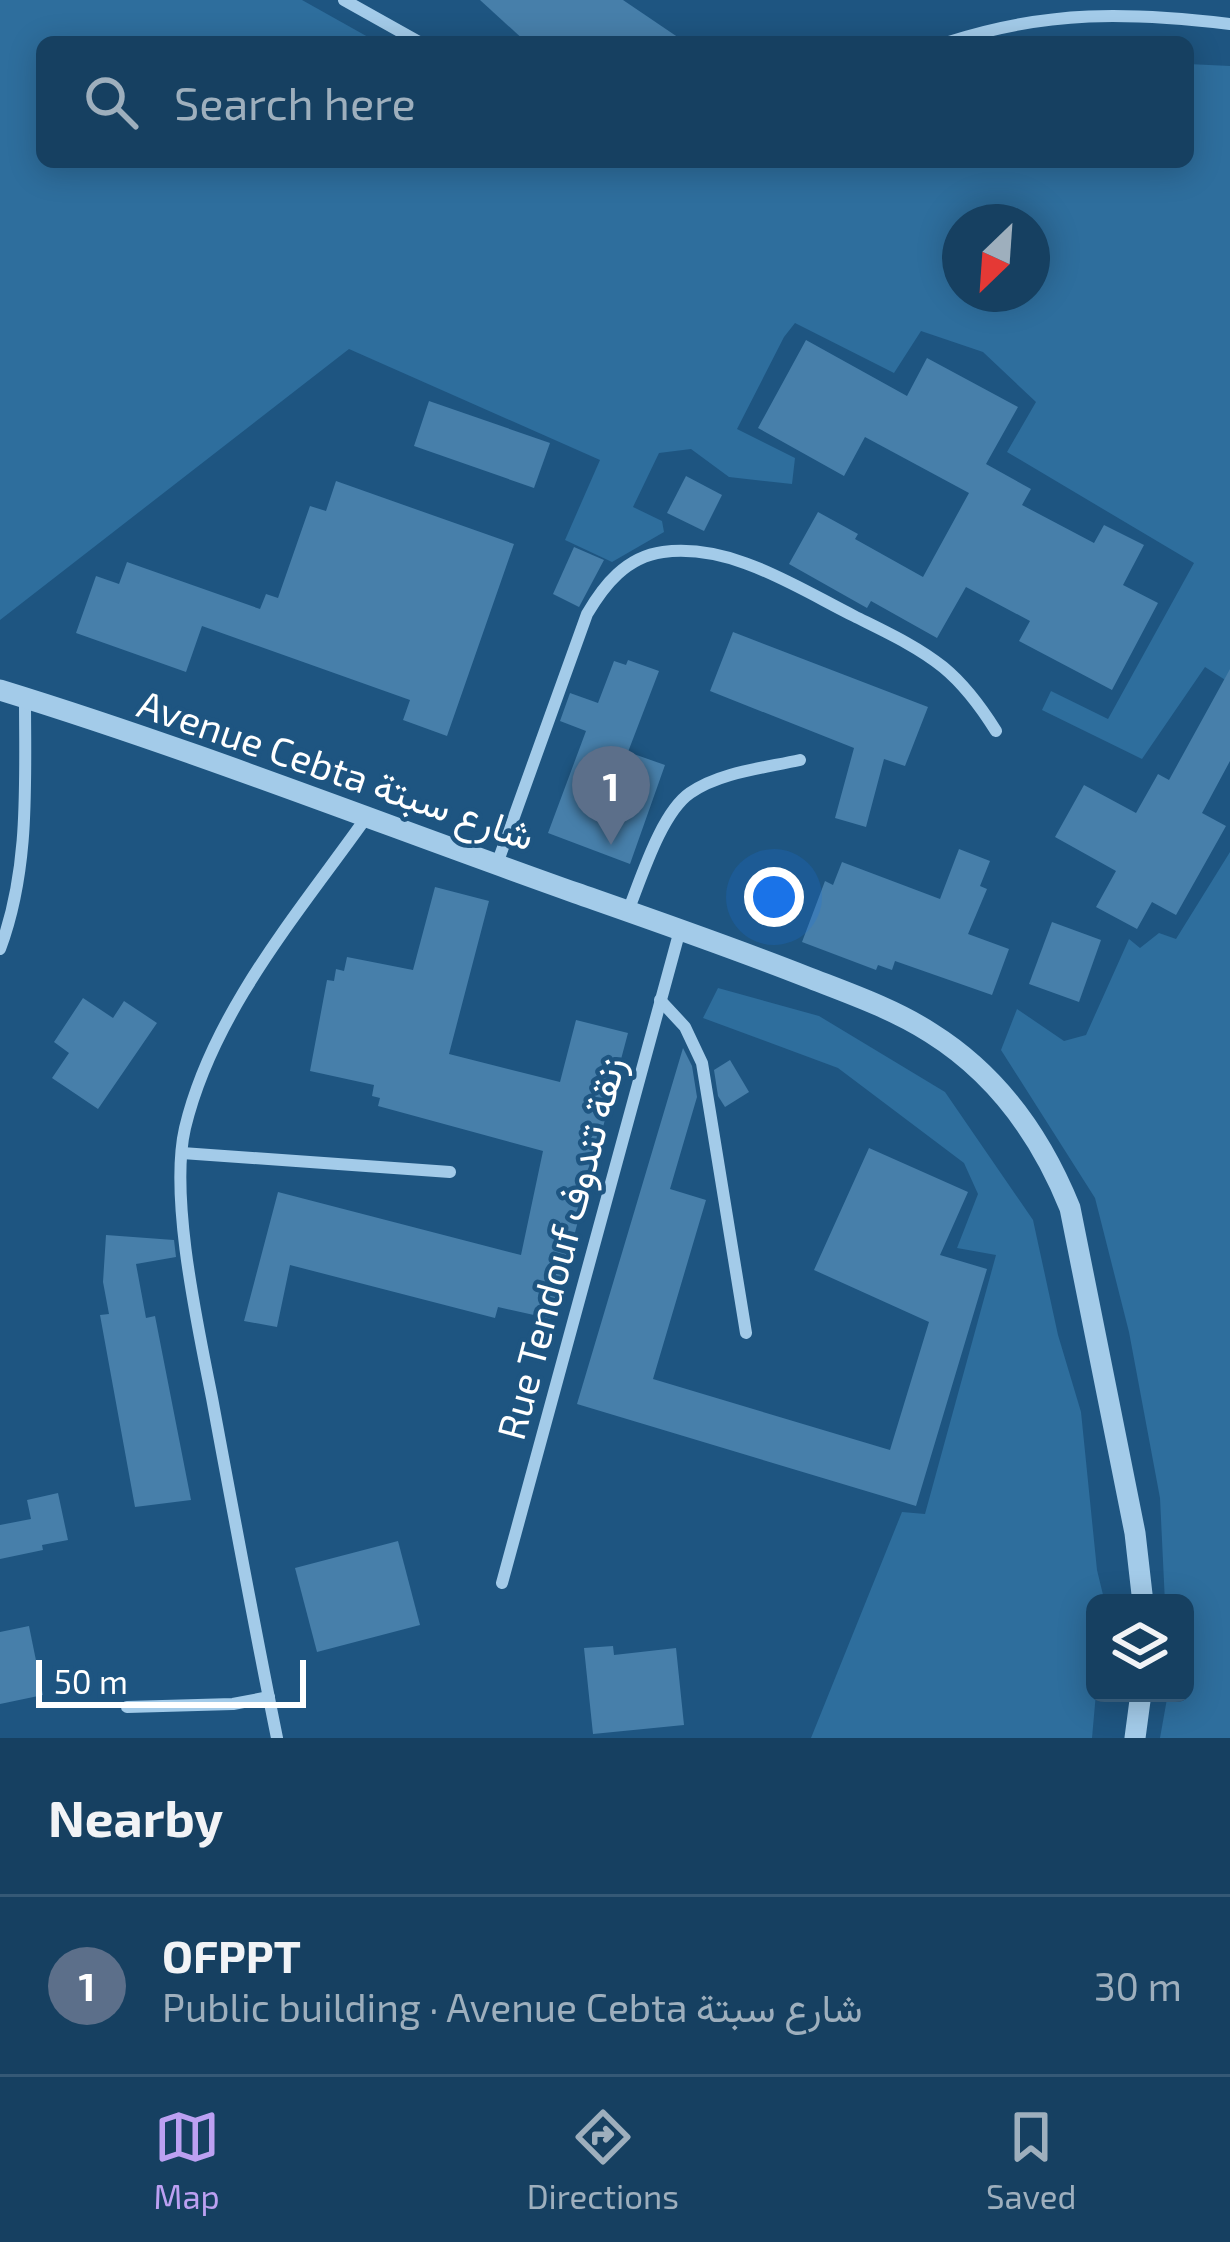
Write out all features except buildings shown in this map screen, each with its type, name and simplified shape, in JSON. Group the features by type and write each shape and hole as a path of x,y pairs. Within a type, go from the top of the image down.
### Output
{"street":[{"path":"344,0 408,36"},
{"path":"975,36 1096,13 1230,24"},
{"path":"497,864 586,614 606,584 646,556 679,551 721,557 785,581 942,666 976,700 996,731"},
{"name":"Avenue Cebta شارع سبتة","path":"0,690 369,814 841,990 929,1031 1001,1089 1058,1178 1079,1246 1135,1533 1142,1594"},
{"path":"0,949 10,922 22,850 25,698"},
{"path":"628,911 669,816 691,792 722,778 800,760"},
{"path":"277,1738 196,1316 182,1153 194,1097 226,1027 263,962 369,814"},
{"name":"Rue Tendouf زنقة تندوف","path":"502,1583 680,930"},
{"path":"660,1000 685,1027 702,1063 746,1333"},
{"path":"182,1153 450,1172"},
{"path":"127,1708 233,1704 269,1697"},
{"path":"1135,1738 1141,1702"}],"shaded area":[{"path":"0,0 302,0 366,36 36,36 36,168 1194,168 1194,64 1230,66 1230,683 1205,667 1142,759 1042,710 1051,691 1108,719 1194,563 1007,452 1036,402 983,352 921,331 894,373 795,323 737,429 795,458 792,484 729,477 691,449 659,453 633,507 662,521 664,532 612,562 565,540 600,460 349,349 0,620"},
{"path":"1230,852 1230,1738 1160,1738 1166,1702 1194,1702 1194,1594 1165,1594 1160,1498 1129,1332 1095,1198 1001,1050 1017,1009 1064,1041 1086,1035 1129,939 1140,948 1159,933 1176,939"},
{"path":"718,988 819,1016 945,1092 1033,1220 1058,1335 1081,1412 1103,1594 1086,1594 1086,1702 1095,1702 1092,1738 811,1738 902,1512 925,1514 996,1255 957,1248 978,1194 964,1163 838,1068 703,1018"}],"place":[{"name":"OFPPT","path":"611,845"}]}
